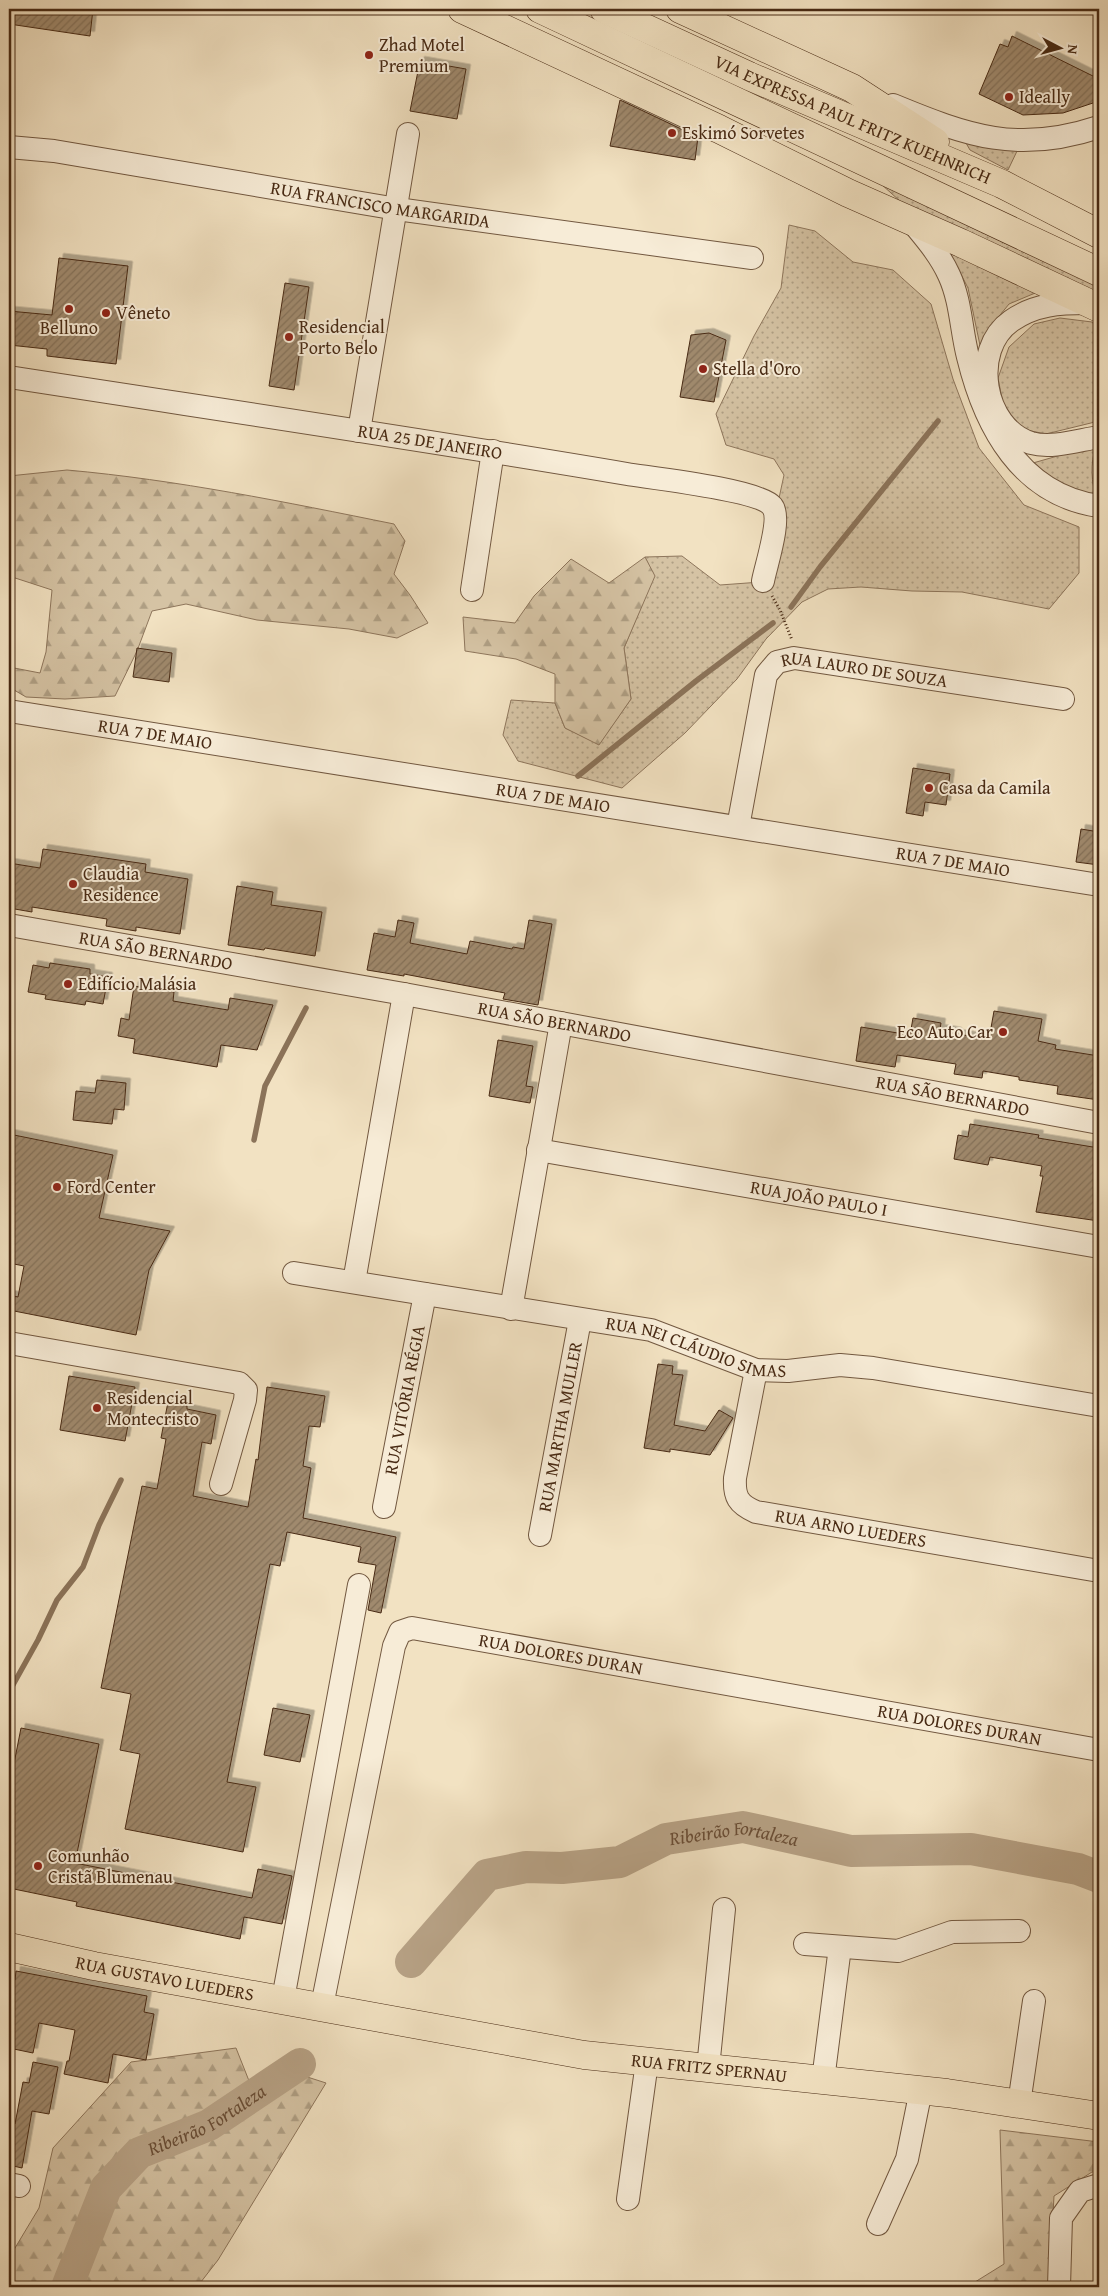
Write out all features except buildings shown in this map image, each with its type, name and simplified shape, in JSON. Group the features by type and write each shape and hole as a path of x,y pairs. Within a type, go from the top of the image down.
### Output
{"main road":[{"path":"462,9 1093,306"},
{"name":"VIA EXPRESSA PAUL FRITZ KUEHNRICH","path":"540,9 1099,272"},
{"name":"VIA EXPRESSA PAUL FRITZ KUEHNRICH","path":"604,9 749,76 1002,184 1099,234"},
{"path":"680,9 852,88 1002,184"},
{"path":"778,122 912,222"},
{"name":"RUA GUSTAVO LUEDERS","path":"9,1947 94,1966 322,2006"},
{"name":"RUA FRITZ SPERNAU","path":"322,2006 584,2055 921,2090 1099,2116"}],"street":[{"path":"852,88 945,126 983,137 1044,141 1075,135 1099,127"},
{"path":"359,431 408,134"},
{"name":"RUA FRANCISCO MARGARIDA","path":"9,147 54,150 396,210 752,258"},
{"path":"912,222 938,254 950,276 958,301 976,387 988,419 1006,448 1025,470 1043,486 1064,498 1099,506"},
{"path":"1093,306 1044,305 1010,322 992,343 985,370 988,396 998,417 1014,434 1031,443 1049,445 1099,437"},
{"name":"RUA 25 DE JANEIRO","path":"9,377 493,451 705,487 764,499 773,507 776,519 763,581"},
{"path":"472,590 493,451"},
{"name":"RUA LAURO DE SOUZA","path":"738,827 766,675 777,662 794,658 1063,699"},
{"name":"RUA 7 DE MAIO","path":"9,711 1099,885"},
{"name":"RUA SÃO BERNARDO","path":"9,925 404,994 1099,1123"},
{"path":"354,1282 404,994"},
{"path":"511,1309 561,1023"},
{"name":"RUA JOÃO PAULO I","path":"538,1150 1099,1247"},
{"name":"RUA NEI CLÁUDIO SIMAS","path":"294,1273 652,1330 756,1370 788,1371 840,1365 873,1368 1099,1406"},
{"name":"RUA VITÓRIA RÉGIA","path":"384,1507 425,1294"},
{"name":"RUA MARTHA MULLER","path":"540,1535 580,1320"},
{"path":"9,1343 239,1383 246,1390 245,1400 221,1484"},
{"name":"RUA ARNO LUEDERS","path":"756,1370 735,1478 734,1492 738,1502 744,1507 756,1512 1099,1571"},
{"path":"283,1999 359,1585"},
{"name":"RUA DOLORES DURAN","path":"322,2006 394,1646 400,1632 412,1628 1099,1750"},
{"path":"708,2068 724,1909"},
{"path":"804,1944 898,1951 952,1932 1019,1931"},
{"path":"823,2080 840,1946"},
{"path":"1020,2104 1034,2001"},
{"path":"628,2199 647,2062"},
{"path":"878,2224 908,2159 921,2090"},
{"path":"1059,2287 1061,2218 1080,2191 1099,2186"}],"path":[{"path":"763,581 780,610 792,640 794,658"}],"green space":[{"path":"966,143 1018,149 1008,170 970,150"},
{"path":"881,184 1099,288 1099,297 901,202"},
{"path":"789,225 815,231 853,262 893,270 931,304 953,379 979,448 1024,505 1079,527 1079,573 1049,609 962,592 861,587 828,589 802,602 766,639 737,679 685,733 622,788 518,761 503,735 511,700 555,703 565,728 599,744 631,699 624,648 654,576 645,557 682,556 720,585 761,582 784,475 774,459 726,445 716,414 754,336 781,288"},
{"path":"946,245 1040,291 1009,304 992,325 982,355 968,288"},
{"path":"1060,318 1092,322 1099,326 1099,421 1046,434 1021,429 1004,409 998,378 1009,347 1034,324"},
{"path":"1096,445 1092,473 1097,500 1079,498 1033,463"},
{"path":"67,470 191,486 394,524 405,541 394,574 428,623 397,638 349,629 257,620 186,604 152,611 137,651 115,696 65,699 26,697 9,687 9,667 40,673 46,652 52,590 9,576 9,476"},
{"path":"645,557 655,576 624,648 631,699 599,745 565,728 555,703 555,674 516,659 465,651 463,617 515,623 534,596 571,559 609,583"},
{"path":"236,2048 257,2101 298,2074 326,2083 218,2260 197,2287 9,2287 9,2258 39,2208 53,2148 131,2062"},
{"path":"1000,2130 1099,2142 1099,2172 1092,2172 1054,2196 1049,2287 967,2287 1004,2264"}],"waterway":[{"path":"791,607 820,567 938,421"},
{"path":"578,776 696,681 773,623"},
{"path":"254,1140 265,1086 306,1008"},
{"path":"9,1692 38,1640 57,1600 83,1567 99,1525 121,1480"},
{"name":"Ribeirão Fortaleza","path":"411,1962 487,1875 526,1867 562,1868 620,1862 666,1839 743,1827 851,1851 971,1849 1078,1869 1099,1877"},
{"name":"Ribeirão Fortaleza","path":"67,2287 106,2188 139,2153 209,2125 300,2064"}],"place":[{"name":"Zhad Motel Premium","path":"369,55"},
{"name":"Ideally","path":"1009,97"},
{"name":"Eskimó Sorvetes","path":"672,133"},
{"name":"Belluno","path":"69,309"},
{"name":"Vêneto","path":"106,313"},
{"name":"Residencial Porto Belo","path":"289,337"},
{"name":"Stella d'Oro","path":"703,369"},
{"name":"Casa da Camila","path":"929,788"},
{"name":"Claudia Residence","path":"73,884"},
{"name":"Edifício Malásia","path":"68,984"},
{"name":"Eco Auto Car","path":"1003,1032"},
{"name":"Ford Center","path":"57,1187"},
{"name":"Residencial Montecristo","path":"97,1408"},
{"name":"Comunhão Cristã Blumenau","path":"38,1866"}]}
